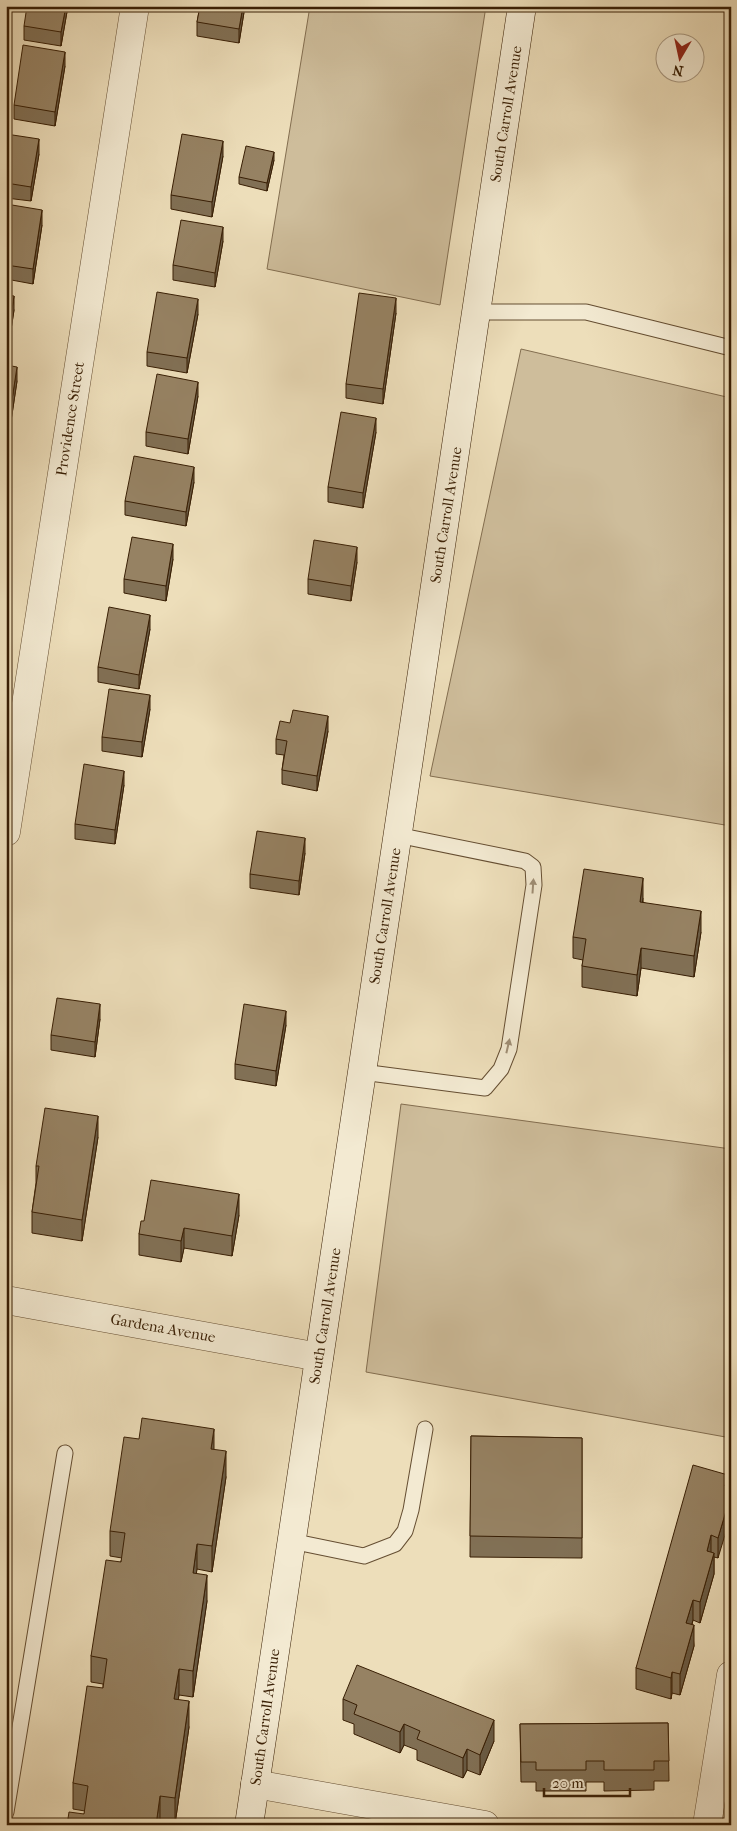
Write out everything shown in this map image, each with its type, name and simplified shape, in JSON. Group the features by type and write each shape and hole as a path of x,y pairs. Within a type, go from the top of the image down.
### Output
{"street":[{"name":"Providence Street","path":"6,832 135,6"},
{"name":"South Carroll Avenue","path":"249,1825 522,6"},
{"name":"Gardena Avenue","path":"6,1300 319,1357"},
{"path":"707,1825 731,1675"},
{"path":"255,1784 485,1825"}],"lane":[{"path":"476,312 586,312 731,348"},
{"path":"362,1072 484,1088 501,1069 508,1049 534,885 533,867 525,860 398,836"},
{"path":"291,1541 364,1556 395,1544 405,1532 412,1510 425,1429"},
{"path":"6,1812 65,1453"}],"shaded area":[{"path":"310,6 486,6 440,305 267,269"},
{"path":"521,349 731,398 731,826 430,776"},
{"path":"401,1104 731,1149 731,1438 366,1372"}],"building":[{"path":"27,6 66,6 61,32 24,26"},
{"path":"200,6 243,6 239,29 197,22"},
{"path":"23,45 65,52 55,112 14,105"},
{"path":"6,134 39,139 31,187 6,183"},
{"path":"182,134 223,141 212,202 171,195"},
{"path":"246,146 274,152 267,183 239,177"},
{"path":"6,204 42,210 33,269 6,265"},
{"path":"181,220 223,227 215,273 173,265"},
{"path":"157,292 198,299 187,358 147,352"},
{"path":"359,293 396,298 383,389 346,384"},
{"path":"6,295 14,296 7,342 6,342"},
{"path":"6,365 17,367 8,426 6,426"},
{"path":"157,374 198,382 188,439 146,432"},
{"path":"341,412 376,418 363,493 328,487"},
{"path":"134,456 194,467 186,512 125,501"},
{"path":"132,537 173,544 166,586 124,579"},
{"path":"314,540 357,547 351,586 308,579"},
{"path":"109,607 150,615 139,675 98,667"},
{"path":"109,689 150,695 142,742 102,737"},
{"path":"293,710 328,716 317,776 282,770 287,741 276,739 280,721 290,723"},
{"path":"84,764 124,771 115,830 75,824"},
{"path":"257,831 305,838 299,881 250,874"},
{"path":"584,869 643,878 640,902 701,911 694,956 641,948 637,975 582,966 586,939 573,937"},
{"path":"57,998 100,1004 95,1042 51,1035"},
{"path":"244,1004 286,1011 276,1071 235,1064"},
{"path":"45,1108 98,1116 82,1220 32,1212 39,1166 36,1166"},
{"path":"151,1180 239,1194 232,1236 184,1228 181,1241 139,1234 141,1221 144,1221"},
{"path":"142,1418 214,1429 211,1449 226,1451 212,1546 197,1544 193,1573 207,1575 193,1671 179,1669 174,1699 189,1701 175,1798 160,1796 156,1825 67,1825 69,1812 84,1814 88,1786 73,1783 87,1686 103,1688 107,1659 91,1656 106,1560 121,1562 125,1533 110,1531 124,1437 139,1439"},
{"path":"471,1436 582,1438 582,1538 470,1536"},
{"path":"693,1465 728,1475 725,1486 731,1488 731,1494 718,1538 711,1535 707,1551 714,1553 700,1602 693,1600 686,1623 694,1625 680,1674 672,1672 671,1678 636,1668"},
{"path":"357,1665 494,1720 480,1755 467,1749 463,1758 417,1739 420,1731 404,1724 400,1732 354,1714 357,1705 343,1699"},
{"path":"668,1723 669,1761 654,1761 654,1770 604,1770 604,1761 586,1761 586,1770 536,1770 536,1762 521,1762 520,1724"}]}
